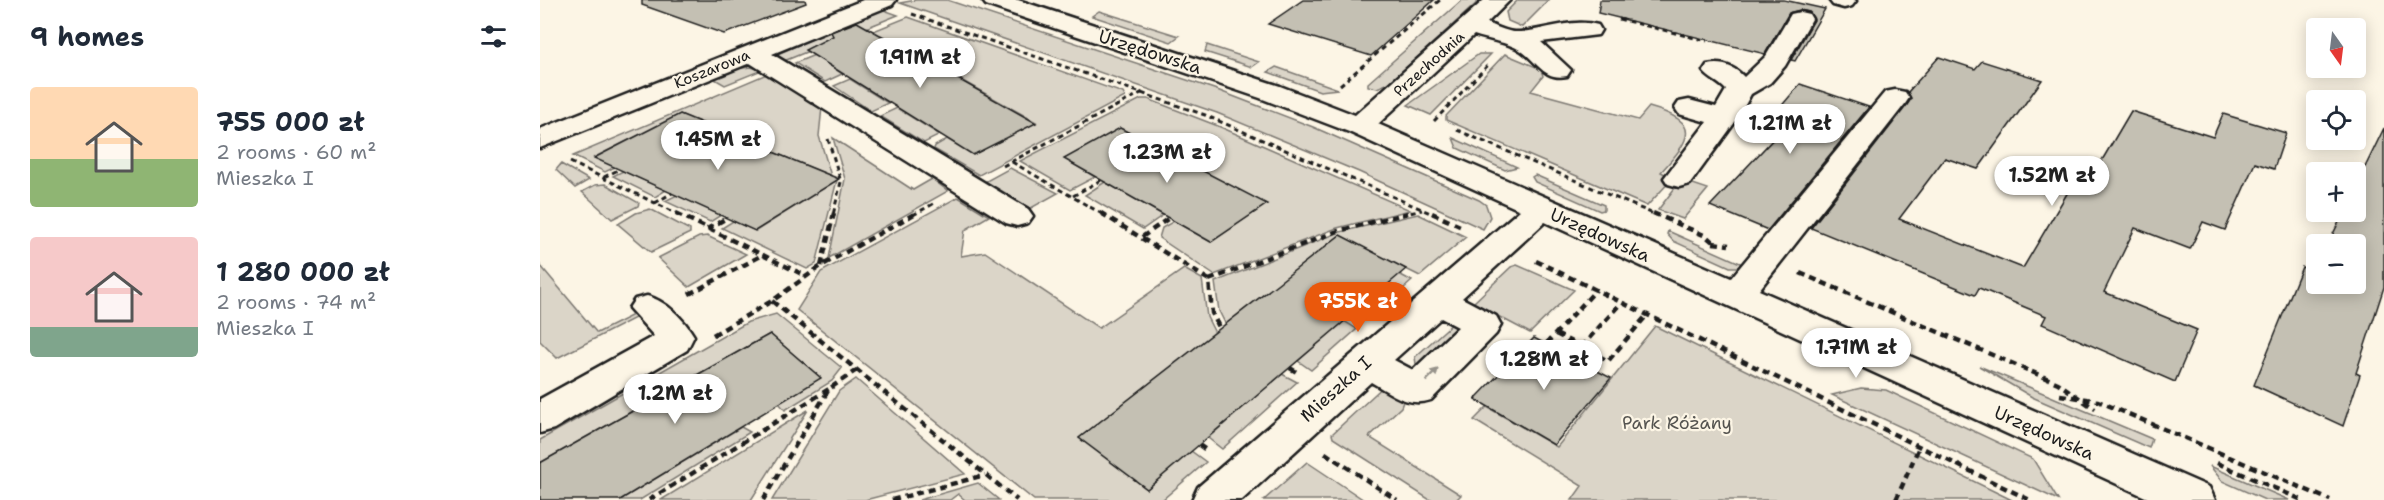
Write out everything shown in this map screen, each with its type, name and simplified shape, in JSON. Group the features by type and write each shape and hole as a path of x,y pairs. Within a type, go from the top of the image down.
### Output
{"street":[{"name":"Koszarowa","path":"540,139 884,0"},
{"name":"Urzędowska","path":"994,0 1248,85 1359,126 2194,500"},
{"name":"Przechodnia","path":"1359,126 1498,0"},
{"path":"1679,178 1724,118 1740,89 1759,80 1770,69 1800,19"},
{"path":"1514,39 1599,23"},
{"path":"1470,26 1534,47 1558,70"},
{"path":"751,53 965,187 1017,216"},
{"path":"1716,71 1728,76 1740,89"},
{"path":"1736,295 1895,98"},
{"path":"1689,108 1724,118"},
{"name":"Mieszka I","path":"1213,500 1542,208"},
{"path":"1366,362 1417,390 1483,326 1437,300"},
{"path":"540,418 674,341 676,336 647,308"}],"path":[{"path":"1341,85 1440,0"},
{"path":"909,13 1143,92 1314,160 1461,226"},
{"path":"1599,23 1709,41"},
{"path":"1434,121 1514,39"},
{"path":"711,336 772,301 821,266 1143,92"},
{"path":"821,266 841,182 827,134 832,103"},
{"path":"1383,106 1443,127 1426,117"},
{"path":"1456,130 1706,236 1722,251 1762,263 2058,383 2103,412"},
{"path":"1451,133 1601,199"},
{"path":"563,158 807,277"},
{"path":"1011,162 1142,237 1209,280"},
{"path":"603,177 620,169"},
{"path":"1072,196 1101,180"},
{"path":"654,203 672,193"},
{"path":"1209,280 1338,231 1423,210"},
{"path":"706,229 727,218"},
{"path":"1142,237 1169,218"},
{"path":"1702,242 1737,246 1762,263"},
{"path":"1528,257 2030,500"},
{"path":"1209,280 1212,313 1220,328"},
{"path":"1546,344 1596,290"},
{"path":"772,301 1017,500"},
{"path":"1581,347 1621,303"},
{"path":"1556,334 1608,361 1647,315"},
{"path":"1589,366 1598,356"},
{"path":"649,500 858,369"},
{"path":"764,500 829,389"},
{"path":"2048,390 2078,398 2098,400 2330,500"},
{"path":"1896,500 1919,447"},
{"path":"1323,452 1397,500"},
{"path":"2207,459 2302,500"},
{"path":"892,500 986,475"}],"green space":[{"path":"916,0 947,0 1217,90 1313,127 1479,200 1486,205 1490,217 1483,229 1359,172 1217,113 900,3"},
{"path":"1462,0 1480,0 1389,83 1377,88 1368,86 1368,83"},
{"path":"1518,0 1549,0 1522,27 1508,21 1506,12"},
{"path":"881,9 898,15 779,63 773,56"},
{"path":"1099,11 1179,36 1171,42 1092,16"},
{"path":"908,17 1123,93 1125,97 979,175 934,149 935,146 947,139 973,155 1036,122 881,35 822,60 842,74 825,82 795,63"},
{"path":"1207,45 1259,62 1252,67 1205,52"},
{"path":"1479,54 1491,54 1431,115 1408,105"},
{"path":"1505,54 1541,69 1543,76 1531,91 1638,120 1649,107 1678,119 1684,125 1685,141 1661,172 1673,178 1647,206 1446,120 1446,116"},
{"path":"751,67 762,70 725,85 713,78 735,69"},
{"path":"1276,67 1338,89 1320,91 1268,72"},
{"path":"769,73 822,107 819,136 831,176 680,114 595,157 615,167 605,172 573,156"},
{"path":"850,79 888,103 871,111 834,86"},
{"path":"1141,99 1148,99 1218,126 1410,210 1337,228 1214,275 1159,238 1162,228 1174,221 1211,242 1266,204 1120,128 1065,159 1095,177 1070,190 1020,161"},
{"path":"897,108 940,135 924,143 880,116"},
{"path":"833,138 913,190 932,179 948,191 829,258 845,179"},
{"path":"1453,138 1517,167 1505,170 1457,148"},
{"path":"561,164 589,180 575,188 556,170"},
{"path":"1010,168 1058,193 1024,212 979,185"},
{"path":"623,171 666,190 655,197 613,176"},
{"path":"1535,175 1604,205 1604,210 1600,211 1535,182 1532,177"},
{"path":"837,180 816,264 807,269 722,228 733,221 756,231"},
{"path":"1681,180 1708,189 1683,219 1658,210"},
{"path":"1105,182 1163,215 1143,229 1085,195"},
{"path":"605,184 639,203 638,206 612,219 582,192 595,185"},
{"path":"677,195 721,215 710,222 665,201"},
{"path":"958,197 989,216 965,230 961,256 985,252 1099,328 1184,269 1202,279 1207,317 1215,333 1079,438 1147,489 1191,451 1206,462 1162,500 1034,500 797,310 821,272"},
{"path":"650,209 690,230 690,233 651,252 618,224 636,213"},
{"path":"1418,214 1466,237 1420,276 1340,236 1226,325 1219,311 1215,282 1340,232"},
{"path":"1668,231 1749,267 1730,267 1673,241 1667,234"},
{"path":"707,236 746,254 689,287 658,258 699,237"},
{"path":"540,265 597,333 639,312 641,315 557,358 540,341"},
{"path":"1517,265 1574,290 1530,333 1473,303 1511,267"},
{"path":"1399,274 1412,281 1368,320 1355,312"},
{"path":"776,314 842,368 832,381 785,410 779,403 820,378 770,334 540,463 540,440 748,322"},
{"path":"1344,321 1357,329 1311,370 1298,361"},
{"path":"1453,323 1462,323 1424,369 1416,364 1415,357"},
{"name":"Park Różany","path":"1655,326 2012,500 1572,500 1582,486 1474,420 1487,407 1557,447"},
{"path":"1979,366 2152,439 2149,448 2032,397"},
{"path":"1282,374 1297,382 1222,449 1208,438"},
{"path":"856,379 965,474 865,500 772,500 839,391"},
{"path":"1388,382 1404,399 1401,407 1369,437 1461,495 1456,500 1430,500 1333,438 1332,434"},
{"path":"1861,388 1886,390 2033,459 2058,500 1832,395"},
{"path":"808,410 751,500 661,500"},
{"path":"741,427 750,432 640,500 620,500"},
{"path":"1307,462 1364,500 1264,500"},
{"path":"2210,466 2289,500 2265,500 2222,481"},
{"path":"978,483 999,500 965,500 958,494 950,500 919,500"}],"building":[{"path":"642,0 805,0 806,3 724,34 642,5"},
{"path":"1303,0 1434,0 1371,56 1268,24"},
{"path":"1600,0 1784,0 1825,9 1795,61 1791,60 1814,20 1809,12 1800,10 1789,13 1765,54 1598,13"},
{"path":"857,22 1036,123 973,155 805,50 833,36 831,32"},
{"path":"1939,57 1975,69 1982,61 2042,80 1978,169 1945,158 1899,219 2023,268 2075,180 2088,184 2131,111 2213,137 2223,114 2286,133 2274,169 2255,163 2225,230 2203,222 2190,249 2135,228 2104,292 2197,330 2175,382 2042,324 2046,316 1979,288 1975,295 1811,228 1907,105 1911,99 1908,92"},
{"path":"1800,84 1869,107 1768,230 1710,206 1778,134 1762,129"},
{"path":"680,114 839,179 755,231 594,158"},
{"path":"1120,128 1267,204 1211,242 1064,159"},
{"path":"2384,128 2384,287 2356,373 2360,375 2343,426 2254,385 2302,267 2306,268 2306,294 2366,294 2366,234 2333,234 2339,222 2366,222 2366,165"},
{"path":"1340,235 1406,269 1147,489 1079,438"},
{"path":"770,334 821,378 620,500 540,500 540,463"},
{"path":"1534,338 1611,378 1554,445 1475,399"}]}
